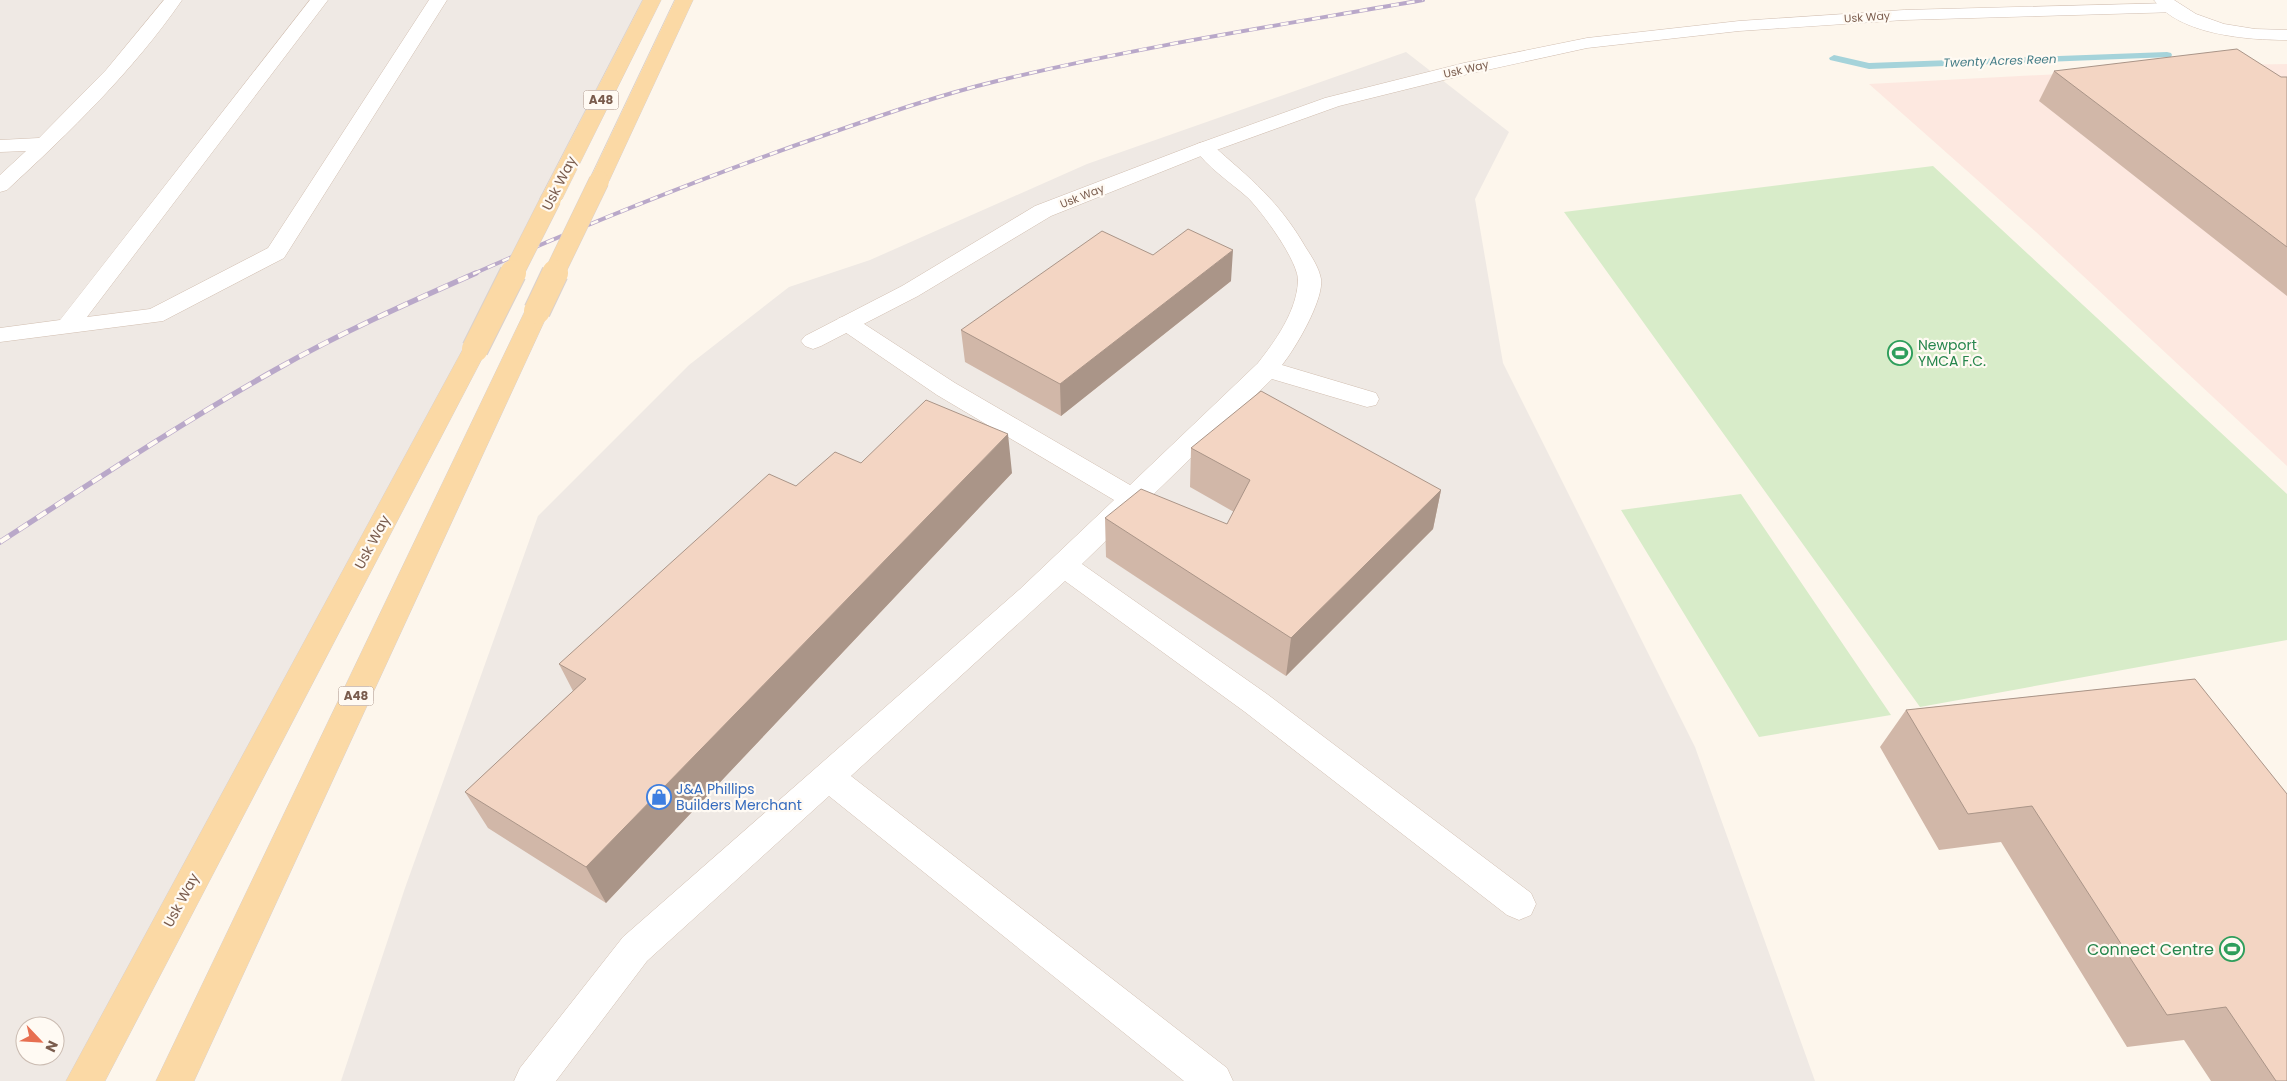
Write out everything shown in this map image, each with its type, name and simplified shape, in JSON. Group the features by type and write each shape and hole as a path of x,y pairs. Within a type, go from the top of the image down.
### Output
{"main road":[{"name":"Usk Way","path":"84,1081 475,349 652,0"},
{"name":"A48","path":"175,1081 684,0"}],"street":[{"path":"0,186 45,144 113,74 173,0"},
{"path":"67,327 319,0"},
{"path":"0,335 155,316 276,252 438,0"},
{"path":"2167,4 2208,25 2263,35 2287,35"},
{"name":"Usk Way","path":"813,341 910,292 1043,211 1204,148 1332,102 1464,69 1587,43 1739,26 1904,15 2167,4"},
{"path":"0,146 45,144"},
{"path":"533,1081 635,949 1030,597 1267,369 1283,348 1302,312 1310,280 1303,261 1280,222 1257,195 1204,148"},
{"path":"847,323 946,389 1132,499"},
{"path":"1267,369 1367,399"},
{"path":"1063,565 1256,703 1519,904"},
{"path":"828,777 1214,1081"}],"shaded area":[{"path":"0,0 652,0 79,1081 0,1081"},
{"path":"1406,52 1509,132 1475,199 1503,363 1695,747 1815,1081 341,1081 405,888 538,516 689,365 789,287 870,260 1087,164"},
{"path":"2287,64 2287,466 2036,232 1869,84 2232,65"}],"green space":[{"name":"Newport YMCA F.C.","path":"1933,166 2287,494 2287,640 1920,707 1564,212"},
{"path":"1741,494 1891,715 1759,737 1621,510"}],"building":[{"path":"2237,49 2281,77 2287,77 2287,247 2054,71"},
{"path":"1188,229 1233,250 1060,384 961,330 1102,231 1153,255"},
{"path":"1261,391 1441,490 1291,638 1105,518 1141,489 1227,524 1250,480 1191,448"},
{"path":"926,400 1008,434 586,867 465,792 586,679 559,664 769,474 796,486 835,452 861,463"},
{"path":"2195,679 2287,794 2287,1081 2276,1081 2226,1007 2167,1015 2032,806 1968,814 1906,710"}],"waterway":[{"name":"Twenty Acres Reen","path":"1834,58 1869,66 2167,55"}],"railway":[{"path":"473,274 604,218 736,167 868,120 954,93 997,81 1156,47 1423,0"},
{"path":"0,542 171,432 275,370 349,331 476,273"}],"place":[{"name":"Newport YMCA F.C.","path":"1900,353"},
{"name":"J&A Phillips Builders Merchant","path":"659,797"},
{"name":"Connect Centre","path":"2232,949"}]}
